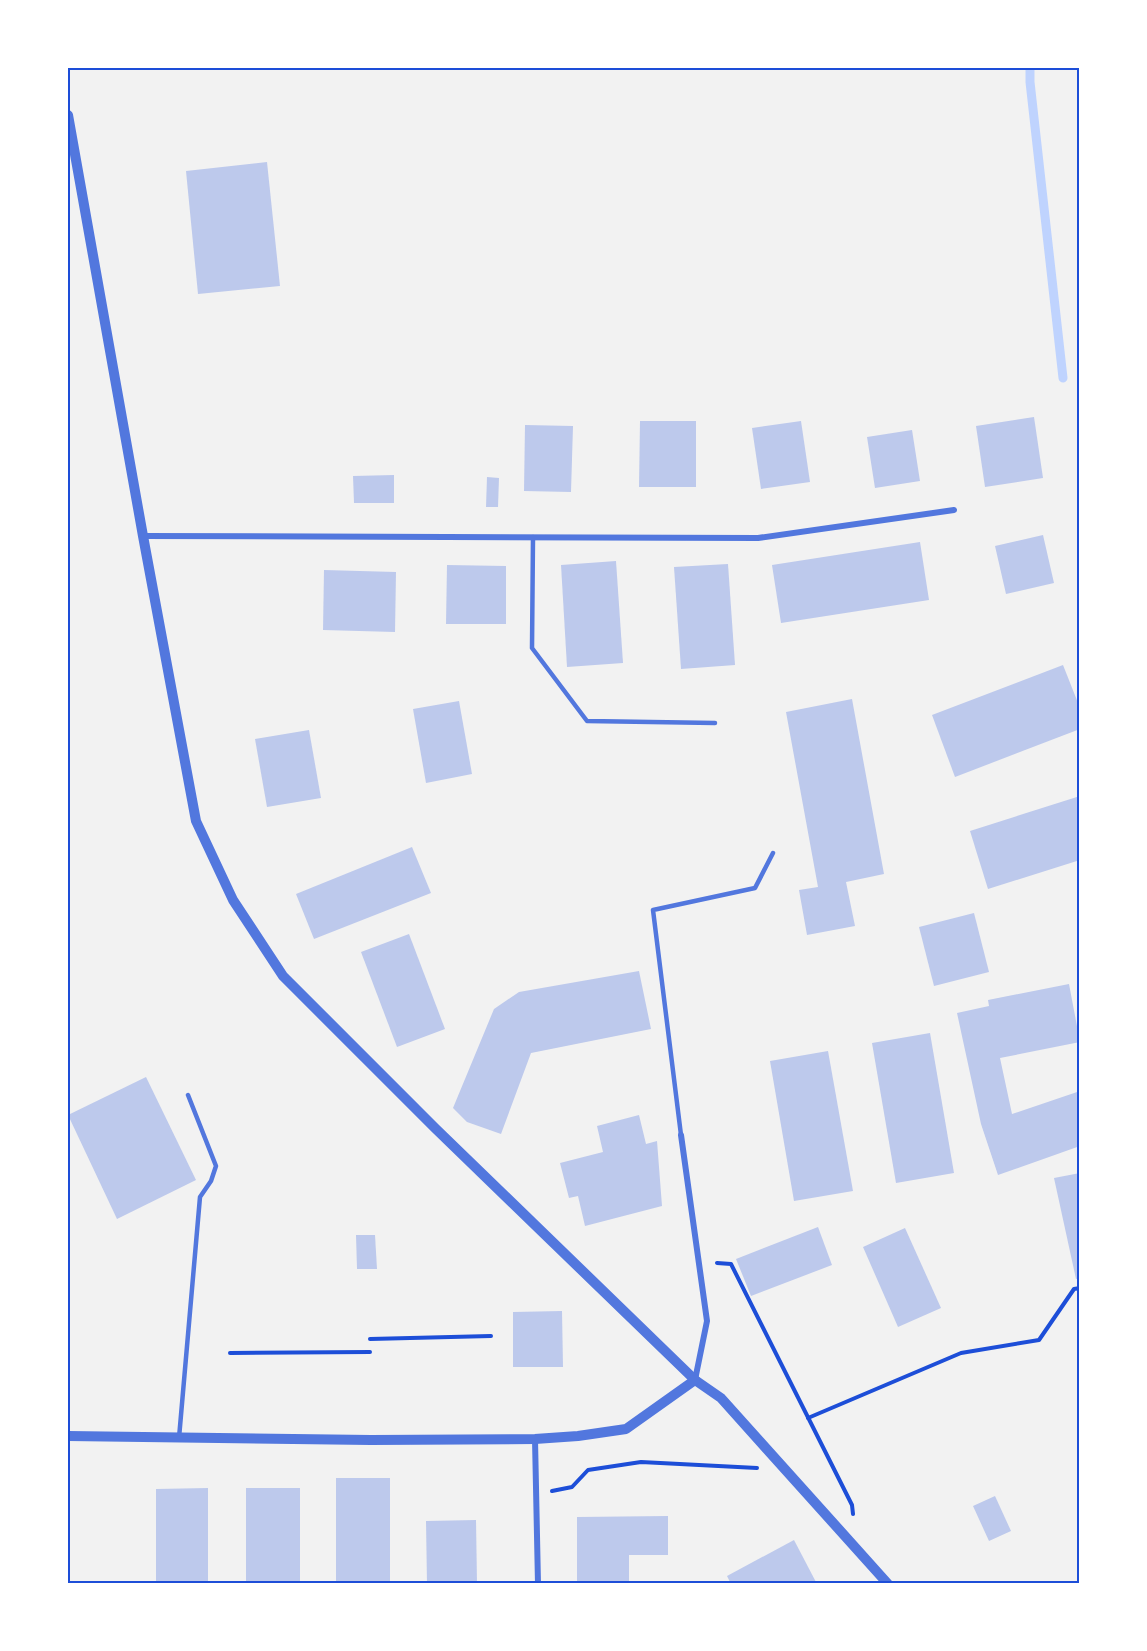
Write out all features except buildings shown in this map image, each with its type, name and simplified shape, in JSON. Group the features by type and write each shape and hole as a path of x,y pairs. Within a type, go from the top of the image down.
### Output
{"street":[{"path":"68,115 196,821 233,900 283,976 695,1380 721,1398 888,1584"},
{"path":"143,536 758,538 954,510"},
{"path":"68,1436 535,1439 626,1429 695,1380 707,1321 681,1135"},
{"path":"535,1439 538,1584"}],"lane":[{"path":"533,537 532,648 587,721 715,723"},
{"path":"681,1135 653,910 755,888 773,853"},
{"path":"179,1438 200,1197 211,1181 216,1166 188,1095"}],"path":[{"path":"700,1261 731,1264 852,1505 858,1550"},
{"path":"808,1418 961,1353 1039,1340 1074,1289 1080,1288"},
{"path":"369,1339 491,1336"},
{"path":"231,1353 370,1352"},
{"path":"536,1494 572,1487 588,1470 641,1462 786,1470"}],"waterway":[{"path":"1030,68 1063,378"}]}
